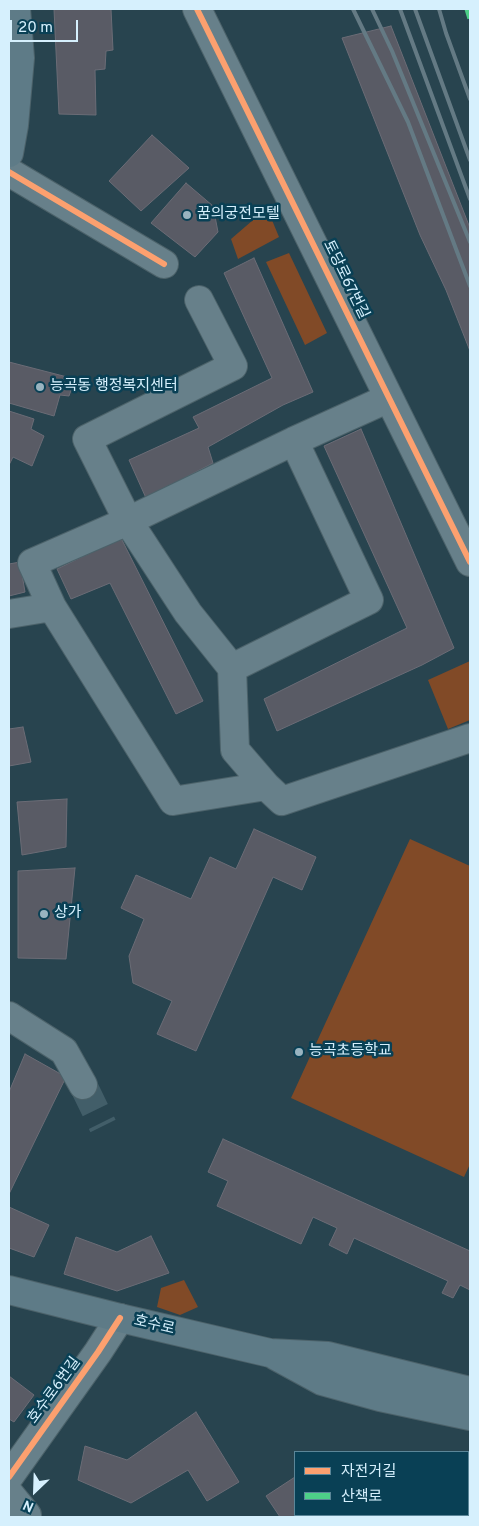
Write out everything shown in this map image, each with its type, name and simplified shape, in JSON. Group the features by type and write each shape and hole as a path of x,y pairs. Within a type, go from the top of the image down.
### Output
{"main road":[{"path":"9,153 20,58 16,9"},
{"name":"호수로","path":"9,1290 270,1353 328,1356 470,1391"},
{"name":"호수로","path":"270,1353 322,1382 380,1397 470,1416"}],"street":[{"name":"토당로67번길","path":"197,9 470,562"},
{"path":"9,172 164,264"},
{"path":"198,300 233,366 86,439 128,521 188,613 232,668 236,750 266,786 282,801 470,738"},
{"path":"266,786 173,801 52,607 32,562 128,521 294,441 389,398"},
{"path":"232,668 369,600 294,441"},
{"path":"9,614 52,607"},
{"path":"9,1016 64,1051 83,1086"},
{"name":"호수로6번길","path":"9,1477 120,1318"},
{"path":"9,1493 27,1515"}],"shaded area":[{"path":"267,208 279,237 238,259 231,239"},
{"path":"289,253 327,333 305,345 266,262"},
{"path":"470,661 470,720 448,729 428,680"},
{"path":"410,839 470,866 470,1164 464,1177 291,1098"},
{"path":"184,1280 198,1307 180,1315 157,1307 161,1288"}],"building":[{"path":"54,9 111,9 113,50 106,51 105,69 95,70 96,115 59,114"},
{"path":"391,26 470,228 470,351 446,290 420,235 342,38"},
{"path":"152,135 189,168 141,211 109,181"},
{"name":"꿈의궁전모텔","path":"186,183 213,206 218,232 195,257 151,223"},
{"path":"254,258 313,392 283,405 208,447 213,463 146,498 129,460 199,428 193,417 272,378 224,273"},
{"name":"능곡동 행정복지센터","path":"9,362 75,379 69,396 60,395 54,416 9,403"},
{"path":"9,411 34,419 31,429 44,436 32,466 13,457 9,465"},
{"path":"361,429 454,648 422,665 277,731 264,699 407,628 324,446"},
{"path":"121,538 203,701 176,714 110,583 71,599 57,569"},
{"path":"20,562 25,592 9,596 9,564"},
{"path":"23,727 31,762 9,766 9,729"},
{"path":"67,799 66,847 22,855 17,802"},
{"path":"254,829 316,857 302,890 273,877 196,1051 157,1034 172,1001 133,983 129,956 144,919 121,908 136,875 191,899 210,857 236,869"},
{"name":"상가","path":"75,868 66,959 18,958 18,871"},
{"path":"25,1054 66,1077 9,1194 9,1092"},
{"path":"223,1139 470,1251 470,1290 460,1285 453,1298 442,1293 448,1281 354,1238 347,1254 329,1245 337,1228 313,1217 301,1244 217,1206 228,1181 208,1172"},
{"path":"9,1207 49,1225 34,1257 9,1248"},
{"path":"151,1236 169,1273 117,1291 64,1274 76,1237 117,1252"},
{"path":"9,1376 34,1395 14,1422 9,1419"},
{"path":"196,1412 239,1482 207,1501 188,1470 131,1503 78,1480 85,1446 127,1460"},
{"path":"294,1478 294,1516 308,1516 280,1517 266,1496"},
{"path":"469,1497 470,1499 470,1517 388,1517 469,1516"},
{"path":"314,1516 353,1517 314,1517"}],"tunnel":[{"path":"83,1085 103,1126"}],"railway":[{"path":"353,9 408,122 470,286"},
{"path":"372,9 392,51 470,242"},
{"path":"400,9 470,199"},
{"path":"415,9 470,160"},
{"path":"439,9 470,99"}],"marked path":[{"path":"467,9 470,19"}],"cycle path":[{"path":"197,9 470,562"},
{"path":"9,172 164,264"},
{"path":"9,1477 120,1318"}],"place":[{"name":"꿈의궁전모텔","path":"187,215"},
{"name":"능곡동 행정복지센터","path":"40,387"},
{"name":"상가","path":"44,914"},
{"name":"능곡초등학교","path":"299,1052"}]}
